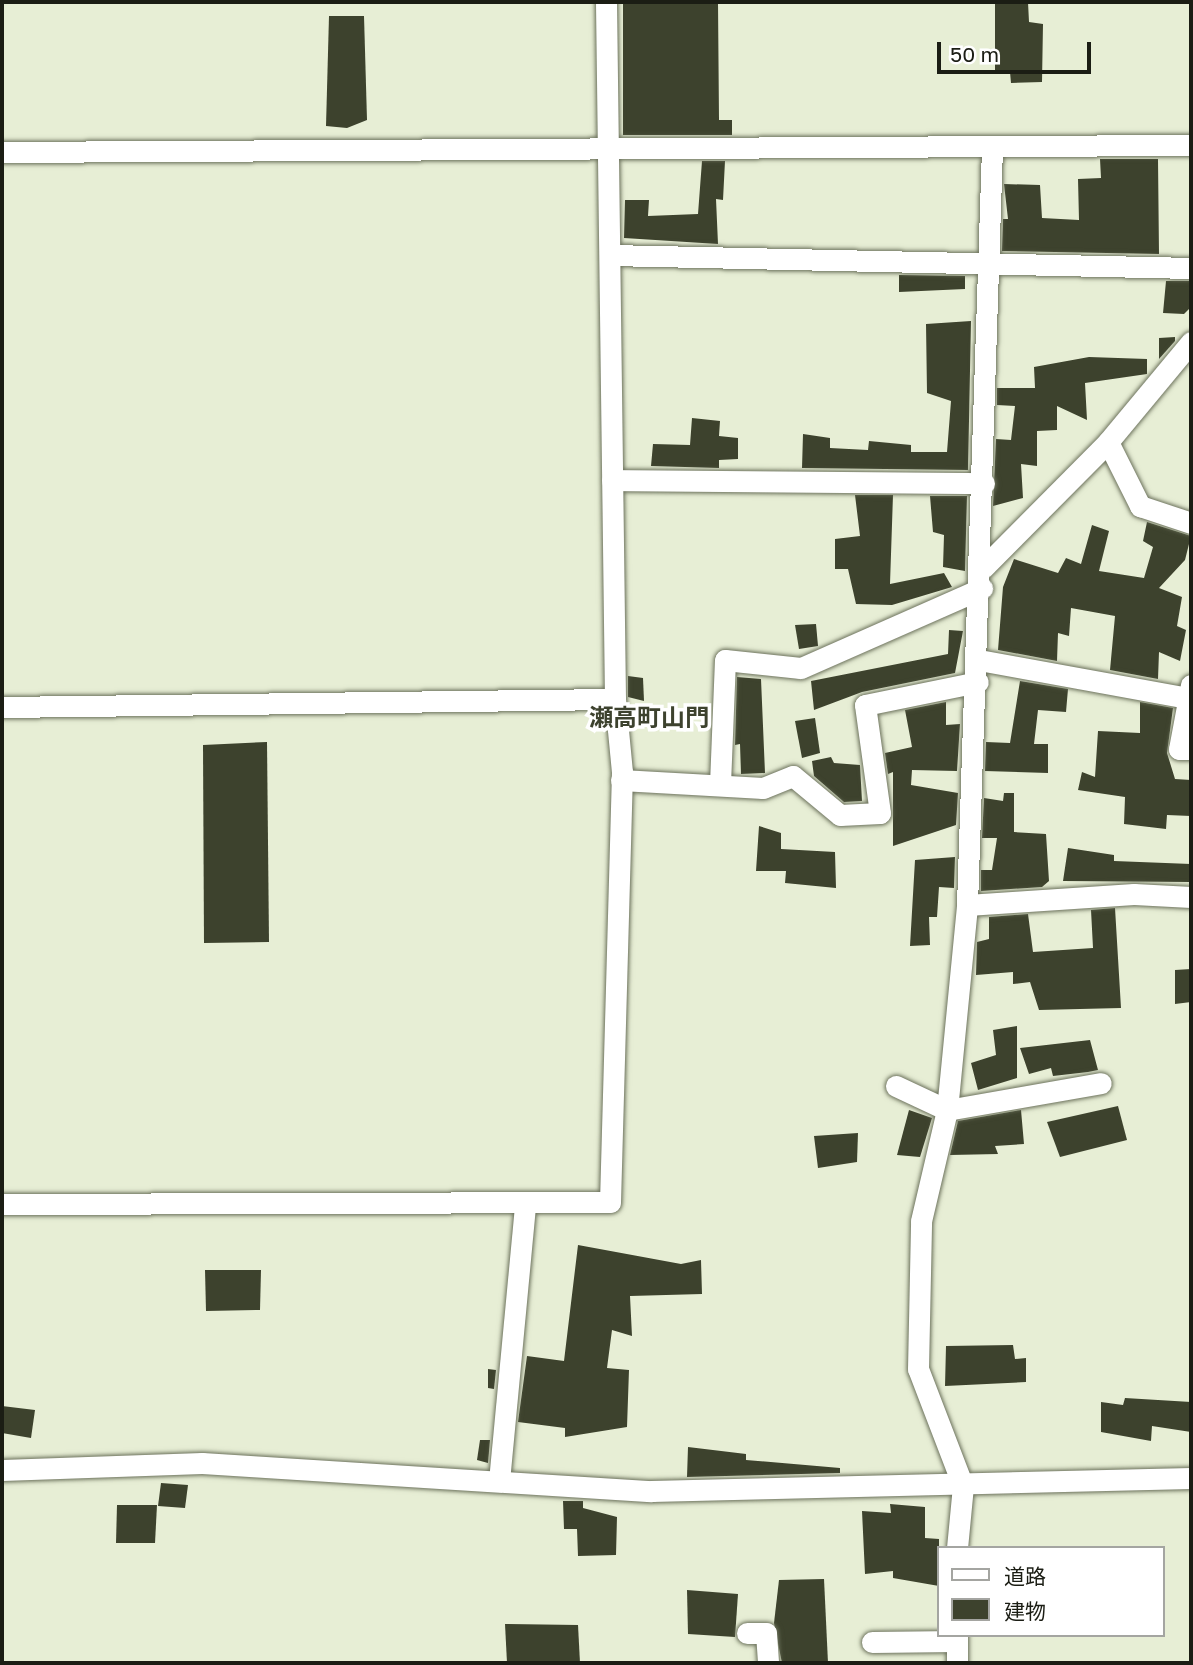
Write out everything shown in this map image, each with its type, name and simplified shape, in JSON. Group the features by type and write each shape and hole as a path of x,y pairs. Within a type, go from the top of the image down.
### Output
{"street":[{"path":"2,1204 610,1202 621,780 615,699 606,2"},
{"path":"2,152 606,153 1191,145"},
{"path":"957,1546 963,1486 918,1368 921,1221 947,1110 967,905 982,578 992,149"},
{"path":"610,255 1191,268"},
{"path":"720,784 724,660 801,668 982,578 1108,442 1191,342"},
{"path":"1108,442 1140,506 1191,523"},
{"path":"612,480 985,483"},
{"path":"979,660 1190,692 1179,749 1191,749"},
{"path":"621,780 763,788 793,776 840,815 880,813 865,705 978,682"},
{"path":"2,707 615,699"},
{"path":"967,905 1134,894 1191,897"},
{"path":"896,1086 947,1110 1101,1083"},
{"path":"499,1481 525,1204"},
{"path":"2,1470 202,1463 651,1491 963,1486 1191,1478"},
{"path":"747,1633 766,1633 768,1663"},
{"path":"872,1642 957,1638 957,1663"}],"building":[{"path":"623,2 718,2 719,120 732,120 732,135 623,135"},
{"path":"995,2 1028,2 1029,22 1043,24 1042,82 1011,83 1010,72 995,72"},
{"path":"329,16 364,16 367,120 347,128 326,126"},
{"path":"1100,159 1158,159 1159,254 1002,251 1003,219 1008,219 1004,184 1040,185 1042,218 1079,220 1078,179 1101,178"},
{"path":"702,161 725,161 723,200 716,199 718,244 624,238 625,200 649,200 648,216 698,214"},
{"path":"899,275 965,276 965,289 899,292"},
{"path":"1166,281 1191,281 1191,307 1184,314 1163,313"},
{"path":"971,321 968,470 802,468 803,434 830,438 830,448 868,450 869,441 911,445 911,452 947,452 951,401 927,393 926,324"},
{"path":"1175,337 1175,341 1159,359 1159,338"},
{"path":"1089,357 1147,359 1147,374 1085,383 1087,420 1057,406 1057,430 1037,431 1037,466 1021,464 1023,498 993,506 996,439 1011,440 1015,406 997,405 997,388 1035,388 1034,367"},
{"path":"692,418 720,421 719,436 738,438 738,459 719,460 719,468 651,466 653,444 690,445"},
{"path":"855,495 893,495 890,584 944,573 952,587 892,605 856,604 848,569 835,569 835,539 860,536"},
{"path":"930,496 967,496 965,571 943,567 944,535 933,532"},
{"path":"1147,522 1191,536 1185,560 1159,588 1182,597 1177,626 1186,630 1180,661 1159,652 1158,679 1110,670 1115,616 1071,608 1069,636 1058,633 1057,661 998,650 1003,587 1014,559 1058,573 1066,558 1081,564 1092,525 1109,531 1099,571 1144,578 1153,547 1143,541"},
{"path":"816,624 818,646 799,649 795,625"},
{"path":"949,630 963,631 955,673 862,692 814,710 811,681 948,654"},
{"path":"628,676 643,678 644,701 628,697"},
{"path":"737,677 761,679 765,773 741,774 740,744 735,745"},
{"path":"1020,681 1068,689 1066,712 1038,710 1034,744 1048,744 1048,773 985,771 986,742 1010,743"},
{"path":"946,702 946,725 960,724 957,771 912,770 911,785 958,793 956,825 893,846 893,772 888,774 885,753 912,747 905,710"},
{"path":"1140,702 1173,708 1167,753 1175,779 1191,780 1191,816 1167,815 1166,829 1124,824 1125,797 1078,790 1082,772 1095,777 1098,731 1140,733"},
{"path":"815,718 820,753 802,758 795,721"},
{"path":"267,742 269,942 204,943 203,745"},
{"path":"831,757 834,763 860,765 862,801 844,802 814,776 812,761"},
{"path":"1004,793 1014,793 1014,832 1046,834 1049,881 1042,887 981,891 981,870 992,870 997,838 982,838 984,798 1003,801"},
{"path":"759,826 781,833 781,849 835,852 836,888 785,883 786,871 756,871"},
{"path":"1068,848 1114,855 1114,861 1191,864 1191,882 1063,881"},
{"path":"955,857 954,888 939,887 937,917 929,917 930,945 910,946 915,860"},
{"path":"1115,908 1121,1008 1039,1010 1030,982 1013,984 1013,972 976,975 977,942 989,939 989,917 1028,914 1033,952 1093,948 1091,910"},
{"path":"1191,969 1191,1002 1175,1004 1175,970"},
{"path":"1017,1026 1017,1078 978,1090 971,1063 996,1055 993,1030"},
{"path":"1090,1040 1098,1070 1053,1076 1051,1068 1029,1074 1020,1048"},
{"path":"1118,1106 1127,1140 1060,1157 1047,1122"},
{"path":"909,1110 932,1118 920,1157 897,1155"},
{"path":"1021,1110 1024,1144 995,1146 998,1154 950,1155 958,1121"},
{"path":"858,1133 857,1162 818,1168 814,1136"},
{"path":"578,1245 681,1264 701,1260 702,1294 630,1296 632,1336 612,1330 607,1368 629,1370 627,1427 565,1437 565,1428 518,1422 527,1356 564,1361"},
{"path":"205,1270 261,1270 260,1310 206,1311"},
{"path":"1013,1345 1015,1359 1026,1358 1026,1382 945,1386 946,1346"},
{"path":"488,1369 496,1370 494,1389 488,1388"},
{"path":"1125,1398 1191,1402 1191,1432 1152,1426 1151,1441 1101,1432 1101,1402 1123,1405"},
{"path":"2,1406 35,1410 31,1438 2,1433"},
{"path":"480,1440 490,1440 488,1463 477,1460"},
{"path":"688,1447 746,1454 746,1460 840,1468 840,1473 687,1477"},
{"path":"161,1483 188,1485 185,1508 158,1506"},
{"path":"563,1501 583,1501 583,1508 617,1517 616,1555 578,1556 577,1529 564,1529"},
{"path":"890,1504 925,1507 925,1538 939,1539 937,1586 893,1578 893,1571 865,1574 862,1511 891,1513"},
{"path":"117,1505 157,1505 155,1543 116,1543"},
{"path":"824,1579 828,1663 782,1663 774,1623 779,1580"},
{"path":"687,1590 738,1594 735,1637 688,1634"},
{"path":"505,1624 578,1625 580,1663 507,1663"}],"district":[{"name":"瀬高町山門","path":"649,717"}]}
